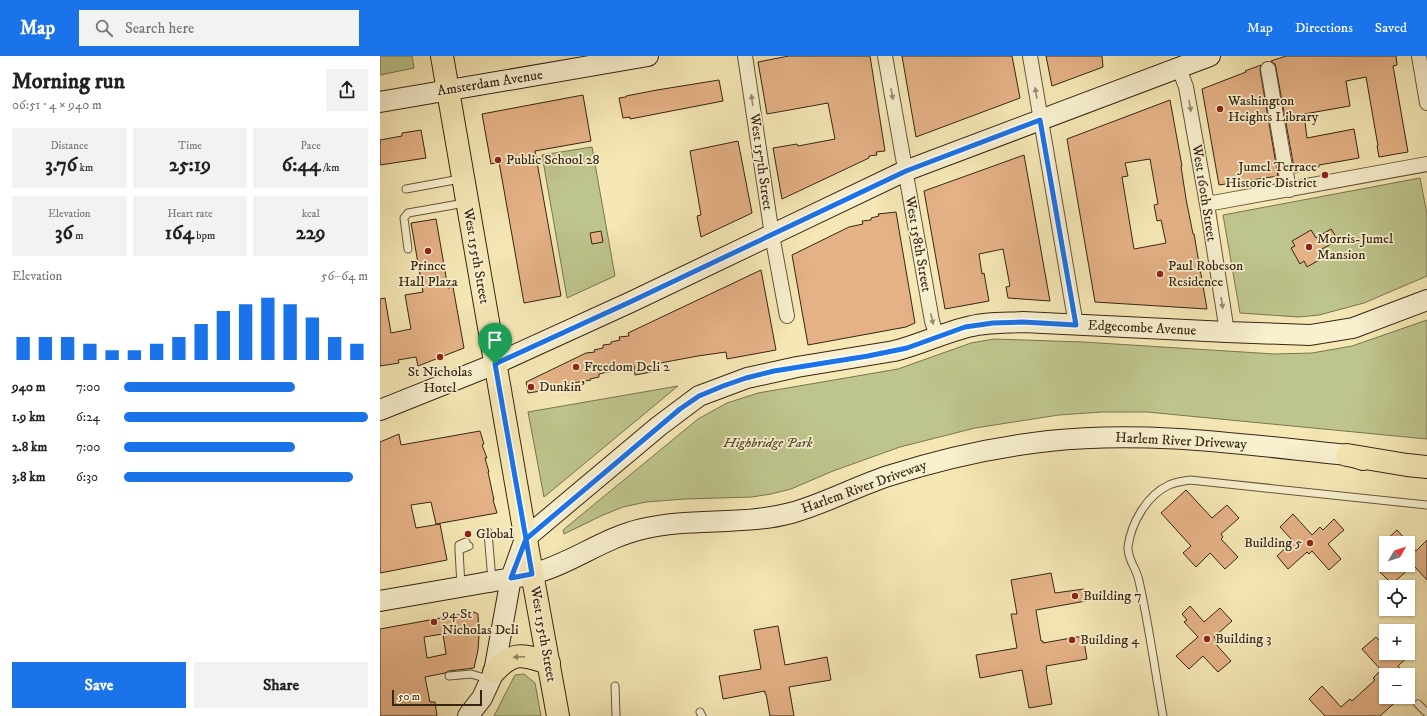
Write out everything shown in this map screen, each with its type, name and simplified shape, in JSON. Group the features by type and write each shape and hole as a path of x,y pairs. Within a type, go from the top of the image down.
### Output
{"main road":[{"name":"West 155th Street","path":"442,56 462,179 532,574 557,705"},
{"path":"1347,455 1408,453 1427,454"},
{"path":"1347,455 1427,467"},
{"path":"492,676 504,662 511,657 522,655 549,663"}],"street":[{"name":"Amsterdam Avenue","path":"380,102 597,60 648,56"},
{"name":"West 157th Street","path":"745,56 772,235 787,316"},
{"name":"West 158th Street","path":"885,56 932,321 937,337"},
{"path":"1030,56 1076,325"},
{"path":"380,410 495,364 906,171 1040,120 1177,62 1210,56"},
{"path":"1420,56 1427,103"},
{"name":"West 160th Street","path":"1177,62 1186,87 1207,204 1227,332"},
{"path":"1268,69 1289,190"},
{"path":"1207,204 1427,164"},
{"name":"Edgecombe Avenue","path":"468,716 482,698 492,676 502,579 526,539 653,431 699,396 746,378 789,368 894,351 907,348 965,327 993,323 1023,322 1310,335 1353,328 1427,300"},
{"name":"Harlem River Driveway","path":"380,601 532,574 565,562 603,543 632,531 666,525 738,521 779,516 806,508 882,478 920,466 971,453 1018,445 1084,438 1138,437 1237,444 1347,455 1405,472 1427,474"}],"lane":[{"path":"406,188 462,179"},
{"path":"408,249 404,218 408,213 467,202"},
{"path":"1163,716 1139,580 1128,551 1136,521 1144,508 1156,494 1169,485 1190,480 1427,505"},
{"path":"486,537 502,579"},
{"path":"461,587 459,550 468,544"},
{"path":"449,676 471,674 492,676"},
{"path":"615,686 616,716"},
{"path":"1418,704 1427,713"}],"green space":[{"path":"380,56 412,56 414,68 380,75"},
{"path":"592,147 615,276 567,298 542,155"},
{"path":"1420,178 1427,214 1427,276 1364,303 1319,315 1299,317 1240,313 1223,215"},
{"name":"Highbridge Park","path":"1427,320 1427,439 1147,412 1102,412 1059,415 975,428 900,447 833,471 791,489 771,494 752,497 646,502 623,507 564,534 563,530 698,419 727,403 758,393 898,369 971,343 994,339 1083,342 1274,354 1312,353 1352,346"},
{"path":"678,386 544,497 528,412"},
{"path":"524,674 535,683 541,716 494,716 515,675"}],"building":[{"path":"789,56 870,56 885,151 876,152 877,155 869,156 869,158 782,199 773,148 797,144 798,146 835,139 828,103 767,114 758,62"},
{"path":"902,56 1012,56 1020,98 916,137"},
{"path":"1046,56 1102,56 1103,67 1052,86"},
{"path":"1286,56 1396,56 1397,65 1393,66 1408,152 1379,157 1366,77 1346,81 1350,106 1304,114 1307,138 1354,129 1359,158 1319,165 1319,167 1295,173 1276,68 1275,64 1271,61"},
{"path":"1261,65 1260,70 1278,176 1219,185 1202,89"},
{"path":"719,80 723,101 630,119 630,117 623,118 619,98"},
{"path":"583,95 591,141 535,151 561,296 524,303 499,162 491,164 482,114"},
{"path":"1170,100 1182,166 1186,199 1194,234 1207,309 1095,302 1067,139","holes":["1150,159 1158,204 1154,205 1157,221 1161,220 1166,243 1134,249 1122,177 1128,176 1125,163"]},
{"path":"421,130 426,158 380,165 380,140 402,136 402,133"},
{"path":"738,141 752,213 701,237 697,216 701,215 690,151"},
{"path":"1024,155 1050,301 1008,298 1006,287 1010,286 1003,249 979,254 982,274 984,273 989,301 945,309 924,191"},
{"path":"896,212 915,323 906,327 808,345 792,255 849,227 863,224 862,221 871,220 871,218 879,216 878,214"},
{"path":"436,219 448,288 453,287 464,348 418,366 416,357 398,360 399,363 380,366 380,299 385,298 391,333 411,329 405,295 423,292 411,223"},
{"name":"Morris-Jumel Mansion","path":"1331,229 1338,240 1322,249 1326,256 1307,267 1304,261 1300,264 1291,248 1295,246 1292,241 1311,230 1316,238"},
{"path":"601,231 603,242 592,244 590,233"},
{"path":"761,270 776,350 727,359 726,352 698,356 655,364 657,371 635,375 634,366 599,374 599,377 590,379 591,380 567,384 567,387 528,393 526,382 586,353 595,352 594,350 603,348 603,345 611,344 611,342 620,340 619,337 629,336 628,333"},
{"path":"480,431 484,444 482,445 487,458 485,458 497,513 436,524 431,502 411,505 416,528 440,524 447,560 380,573 380,442 399,434 401,445"},
{"path":"1186,490 1212,518 1227,505 1239,518 1221,534 1223,537 1221,539 1238,557 1225,569 1210,553 1196,567 1183,553 1191,546 1161,513"},
{"name":"Building 5","path":"1293,514 1312,535 1320,527 1323,530 1334,519 1344,530 1328,544 1341,559 1329,570 1312,551 1309,554 1307,552 1288,569 1277,556 1293,541 1280,527"},
{"path":"1397,530 1402,536 1391,536"},
{"path":"1427,540 1427,580 1415,567 1415,550 1416,551"},
{"path":"1380,572 1406,572 1396,580 1388,580"},
{"name":"Building 4","path":"1051,573 1055,593 1084,589 1086,601 1036,610 1041,641 1043,641 1043,643 1083,636 1087,659 1046,666 1052,704 1029,708 1022,670 980,678 976,655 1017,648 1011,614 1017,614 1011,580"},
{"name":"Building 3","path":"1190,606 1204,622 1220,608 1232,621 1214,637 1216,640 1214,642 1231,661 1218,672 1203,656 1189,669 1176,656 1198,637 1184,622 1187,620 1182,614"},
{"path":"474,612 478,614 478,650 474,668 449,671 425,677 430,702 435,702 437,716 380,716 380,629","holes":["443,634 446,654 427,658 424,637"]},
{"path":"778,626 785,665 827,657 831,680 789,687 794,716 770,716 765,691 723,699 719,676 761,669 754,630"},
{"path":"1376,637 1379,640 1379,660 1404,660 1398,666 1400,668 1379,668 1362,649"},
{"path":"1379,672 1379,704 1393,704 1380,716 1325,716 1309,699 1322,686 1341,707 1350,699 1352,701 1375,680 1373,678"}],"place":[{"name":"Washington Heights Library","path":"1220,109"},
{"name":"Public School 28","path":"498,160"},
{"name":"Jumel Terrace Historic District","path":"1325,175"},
{"name":"Morris-Jumel Mansion","path":"1309,247"},
{"name":"Prince Hall Plaza","path":"428,251"},
{"name":"Paul Robeson Residence","path":"1160,274"},
{"name":"St Nicholas Hotel","path":"440,357"},
{"name":"Freedom Deli 2","path":"576,367"},
{"name":"Dunkin'","path":"531,387"},
{"name":"Global","path":"468,534"},
{"name":"Building 5","path":"1310,543"},
{"name":"Building 7","path":"1075,596"},
{"name":"94 St Nicholas Deli","path":"434,622"},
{"name":"Building 3","path":"1207,639"},
{"name":"Building 4","path":"1072,640"}],"route":[{"path":"495,364 526,539 511,578 532,574 526,539 659,426 699,396 746,378 774,371 868,356 907,348 965,327 993,323 1023,322 1076,325 1040,120 906,171 630,302 495,364"}]}
